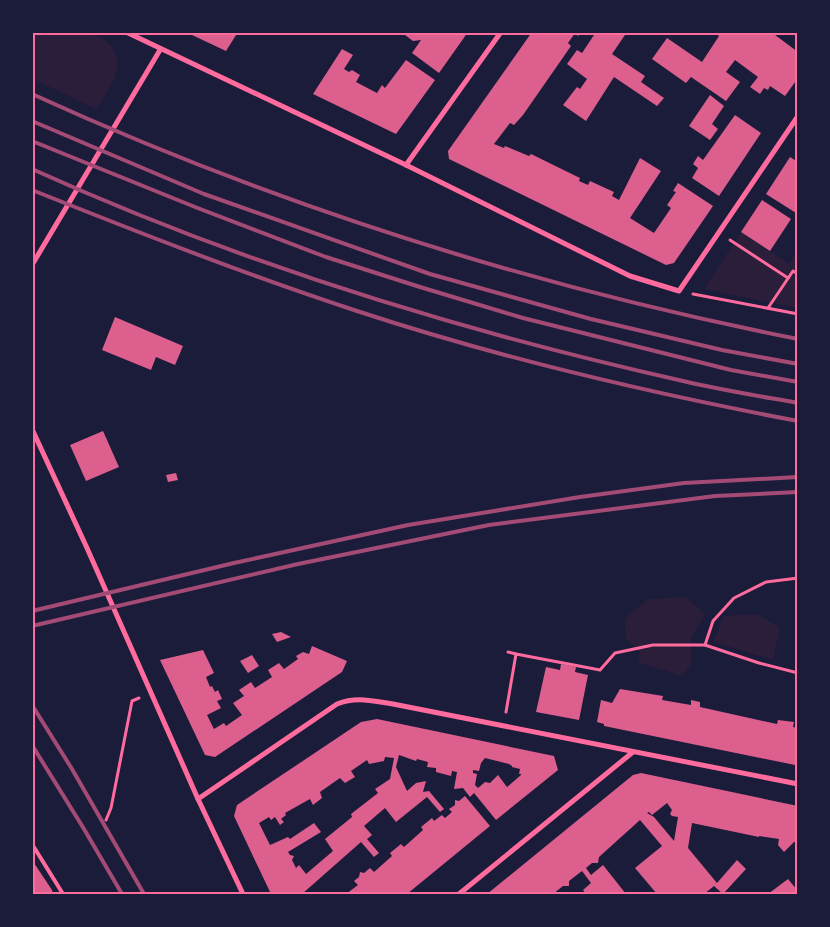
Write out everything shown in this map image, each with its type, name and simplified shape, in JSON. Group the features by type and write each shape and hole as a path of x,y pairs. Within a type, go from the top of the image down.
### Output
{"street":[{"path":"126,32 160,50 406,165 630,276 679,291 798,116"},
{"path":"406,165 501,32"},
{"path":"32,265 160,50"},
{"path":"32,430 87,548 198,799 243,894"},
{"path":"198,799 337,704 350,699 393,704 798,784"},
{"path":"459,894 633,752"}],"lane":[{"path":"32,844 63,894"}],"path":[{"path":"719,232 788,278"},
{"path":"768,308 793,271 798,274"},
{"path":"679,291 798,314"},
{"path":"705,645 712,621 734,598 766,582 798,578"},
{"path":"508,652 600,670 615,653 653,645 705,645 759,663 798,673"},
{"path":"503,726 516,654"},
{"path":"106,820 111,808 132,701 151,693"}],"shaded area":[{"path":"33,33 86,33 103,38 109,43 116,56 116,73 113,82 96,109 33,79"},
{"path":"741,232 789,264 797,251 797,308 704,289"},
{"path":"685,597 705,614 691,639 691,665 682,676 638,662 640,652 626,639 625,619 648,599"},
{"path":"757,614 780,628 773,660 713,642 724,616"}],"building":[{"path":"194,32 238,32 226,51 192,35"},
{"path":"401,32 468,32 439,73 412,53 421,40 413,41"},
{"path":"532,32 580,32 578,36 575,33 568,43 571,46 523,115 514,125 510,123 494,144 504,148 505,146 529,156 531,154 580,178 579,181 588,185 590,181 614,192 612,196 619,200 640,158 661,171 630,218 654,233 671,208 667,205 676,192 673,191 678,183 713,206 674,263 666,265 449,159 448,151"},
{"path":"596,32 627,32 612,54 645,76 641,82 664,98 657,106 614,77 586,121 563,105 577,87 580,89 587,79 567,64 577,50 582,53"},
{"path":"714,32 771,32 798,52 798,78 785,96 770,86 768,90 764,88 760,94 750,87 758,77 735,60 726,72 740,82 726,101 691,77 686,83 652,59 667,38 702,62 719,36"},
{"path":"342,49 353,55 344,69 349,72 352,70 360,75 356,82 377,93 382,85 385,88 406,60 435,80 396,134 313,94"},
{"path":"710,95 724,106 712,124 718,129 710,140 689,126"},
{"path":"735,115 761,133 719,196 692,178 698,168 693,164 698,156 703,160"},
{"path":"790,157 798,162 798,210 796,213 766,194"},
{"path":"762,200 791,219 770,251 741,232"},
{"path":"115,317 183,346 175,365 156,357 151,370 102,350"},
{"path":"103,431 119,467 86,481 70,445"},
{"path":"176,473 178,480 168,482 166,475"},
{"path":"281,632 291,637 277,642 272,634"},
{"path":"312,646 347,661 342,672 215,757 205,755 160,660 203,650 214,673 206,677 210,687 212,686 215,692 218,690 222,699 217,701 221,708 207,715 214,729 224,723 226,726 242,715 233,703 244,696 239,690 251,682 255,688 272,677 268,670 279,663 284,669 298,659 296,656 303,652 309,654"},
{"path":"252,655 259,666 248,673 240,661"},
{"path":"561,664 576,667 575,672 588,675 579,720 536,712 546,667 560,670"},
{"path":"620,689 663,696 662,700 691,705 691,700 700,702 700,707 777,724 778,720 794,722 793,727 798,728 798,754 795,765 604,726 604,724 597,722 601,700 612,703"},
{"path":"377,719 554,756 558,770 496,820 474,793 470,797 463,788 454,789 457,772 452,771 451,776 436,772 436,768 427,767 428,762 417,759 416,761 399,755 396,767 407,791 416,783 426,781 423,792 429,791 444,809 440,812 427,797 396,822 385,808 364,826 372,835 367,839 379,853 374,857 361,842 302,894 271,894 234,816 237,805 361,722","holes":["385,757 394,758 390,779 375,789 378,793 351,814 352,817 325,839 333,851 306,874 299,865 296,868 292,860 294,856 288,852 321,832 314,823 290,839 288,837 270,845 259,823 269,817 271,820 275,817 280,825 284,822 281,819 286,815 285,813 310,799 313,805 322,798 320,792 340,778 345,783 355,777 351,771 367,760 369,764 384,761","485,758 520,769 519,774 521,775 507,787 498,775 490,783 485,782 478,788 475,785 477,774 473,773 473,770 479,771 481,763"]},
{"path":"641,773 798,806 798,842 794,842 784,852 778,845 779,839 759,837 692,823 688,848 717,883 737,860 746,869 723,894 714,886 704,894 657,894 635,868 662,846 640,820 599,857 598,863 592,863 586,868 591,875 603,865 626,894 586,894 583,890 591,883 582,871 569,881 569,886 563,886 553,894 487,894 633,775","holes":["667,803 672,810 670,814 678,817 674,841 654,817 647,813 649,812 652,815"]},
{"path":"465,796 490,826 407,894 346,894 358,885 354,881 359,877 360,872 364,873 370,868 374,872 392,856 390,853 401,844 404,847 423,830 421,827 432,818 434,821 442,815 445,818 452,812 449,809 455,805 455,800 459,801"},
{"path":"32,860 52,890 53,894 32,894"},
{"path":"788,879 798,891 798,894 768,894"}],"railway":[{"path":"32,94 124,135 218,172 312,207 408,239 601,295 798,339"},
{"path":"32,121 204,194 430,274 591,319 722,350 798,364"},
{"path":"32,141 195,207 326,257 420,287 523,318 731,370 798,382"},
{"path":"32,169 110,203 189,234 352,292 435,317 601,362 712,387 798,403"},
{"path":"32,190 234,268 411,328 575,373 686,399 798,421"},
{"path":"32,611 234,563 408,525 580,497 684,483 798,477"},
{"path":"32,626 298,564 489,525 715,496 798,492"},
{"path":"32,705 72,769 144,894"},
{"path":"32,745 122,894"}]}
